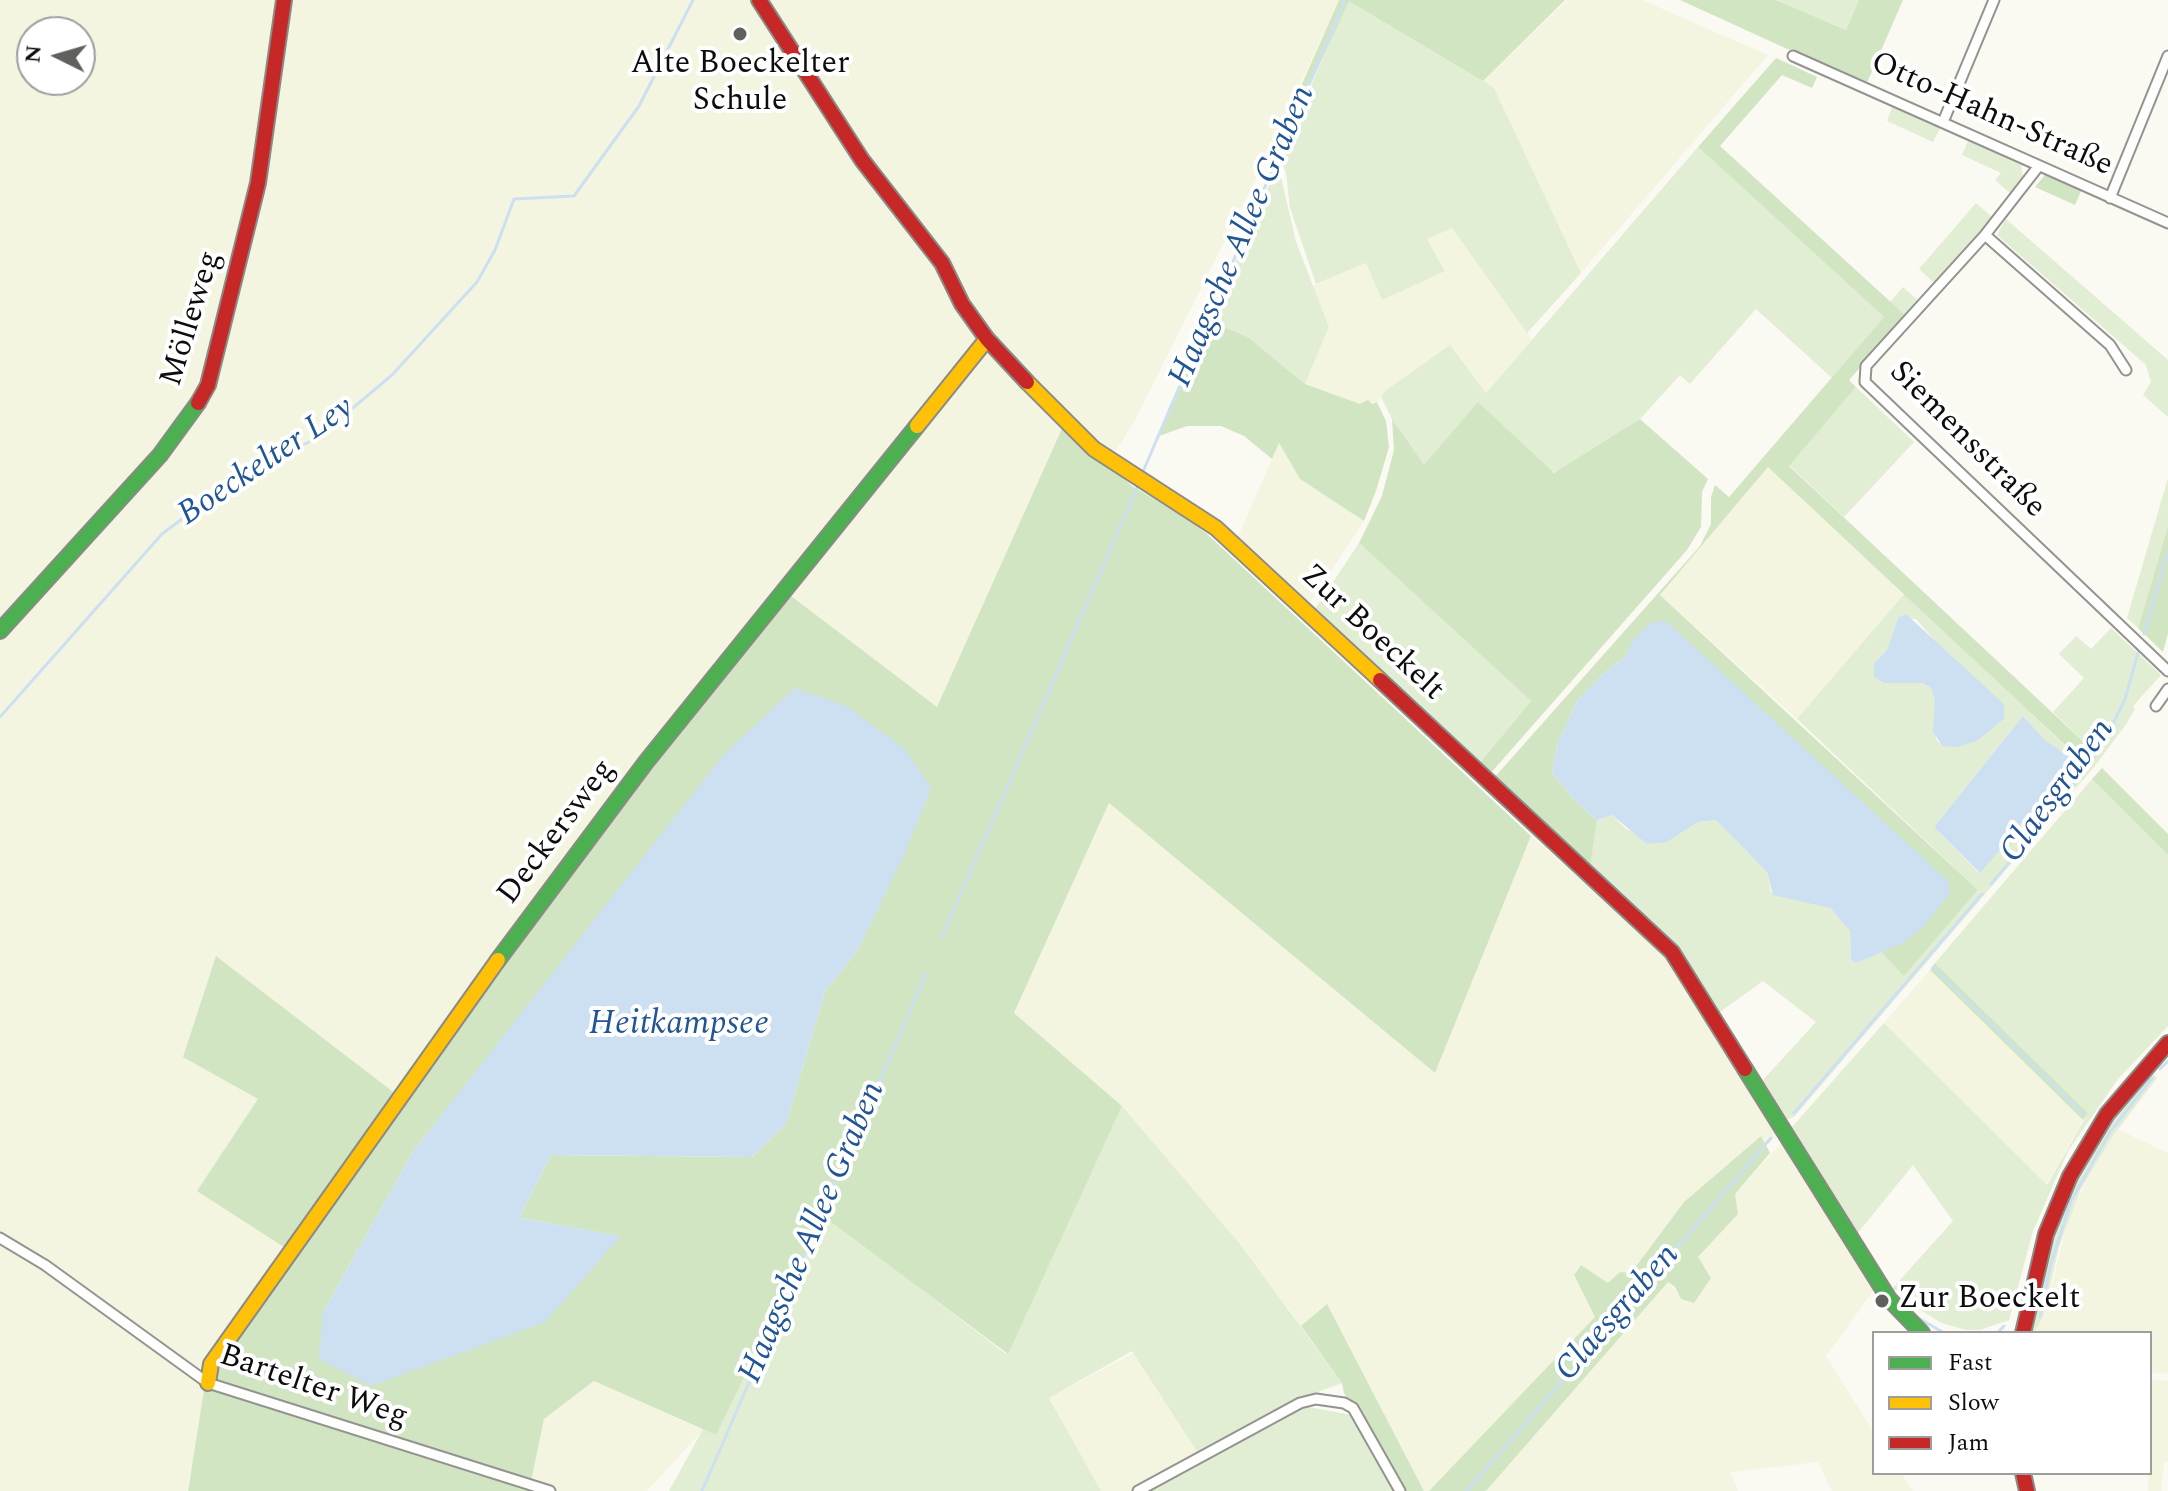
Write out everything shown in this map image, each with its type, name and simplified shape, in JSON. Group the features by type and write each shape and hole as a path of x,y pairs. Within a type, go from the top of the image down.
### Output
{"street":[{"name":"Mölleweg","path":"0,631 160,455 191,416 208,385 258,183 284,0"},
{"name":"Zur Boeckelt","path":"759,0 862,160 942,263 962,304 987,339 1094,449 1216,528 1672,952 1889,1299 1920,1331"},
{"path":"1943,122 1994,0"},
{"name":"Otto-Hahn-Straße","path":"1793,56 2168,223"},
{"path":"2110,198 2168,56"},
{"name":"Siemensstraße","path":"2038,167 1985,235 1866,366 1865,382 2168,671"},
{"path":"1985,235 2110,345 2126,370"},
{"name":"Deckersweg","path":"208,1383 211,1364 552,884 646,762 987,339"},
{"path":"2156,706 2168,689"},
{"path":"2023,1331 2036,1266 2070,1176 2107,1114 2168,1043"},
{"name":"Bartelter Weg","path":"0,1238 45,1265 208,1383 550,1491"},
{"path":"1138,1491 1300,1403 1316,1399 1344,1403 1353,1408 1400,1491"}],"green space":[{"path":"0,0 1339,0 1272,146 1134,422 1110,460 1064,424 937,708 787,592 401,1099 216,957 259,1099 287,1248 211,1364 187,1491 0,1491"},
{"path":"1339,0 1565,0 1483,81 1349,1 1279,153 1272,152"},
{"path":"1348,0 1364,0 1494,88 1581,273 1527,333 1452,228 1427,239 1445,271 1382,300 1366,263 1316,284 1290,208 1286,173 1280,158"},
{"path":"1567,0 1642,0 1768,55 1581,273 1494,88 1483,81"},
{"path":"1680,0 1776,0 1846,30 1859,0 1903,0 1866,85"},
{"path":"1776,0 1859,0 1846,30"},
{"path":"1776,58 1817,77 1812,88 1782,75 1720,146 1906,316 1849,380 1856,387 1789,466 2088,746 2080,759 1768,467 1660,595 1978,890 1904,976 1880,951 1901,944 1634,640 1625,657 1577,701 1558,743 1552,772 1573,799 1597,820 1590,869 1493,779 1700,546 1711,524 1711,497 1715,485 1729,497 1884,317 1698,147"},
{"path":"1892,107 1940,128 1933,142 1887,121"},
{"path":"1968,141 2021,165 2023,177 2010,193 1995,180 2001,173 1962,155"},
{"path":"1698,147 1884,317 1832,378 1756,309 1690,384 1680,375 1640,419 1559,472 1423,466 1392,419 1381,397 1385,391 1450,345 1486,393"},
{"path":"1278,164 1296,242 1329,327 1305,384 1248,337 1210,321"},
{"path":"2045,175 2081,191 2075,205 2035,187"},
{"path":"1976,203 1992,217 1935,284 1919,269"},
{"path":"2006,219 2168,360 2168,417 2143,395 2151,382 2146,365 1997,235"},
{"path":"1452,228 1532,339 1486,393 1385,391 1377,402 1360,404 1305,384 1329,327 1312,286 1367,263 1382,299 1445,270 1427,239"},
{"path":"1903,287 1920,302 1906,316 1890,302"},
{"path":"1210,321 1248,337 1305,384 1360,404 1368,400 1372,404 1377,402 1386,421 1389,447 1364,521 1300,479 1279,443 1272,459 1244,436 1221,426 1187,426 1159,436"},
{"path":"1856,387 1914,442 1844,517 1789,465"},
{"path":"1478,402 1554,473 1640,419 1708,479 1702,492 1701,527 1687,550 1489,775 1478,765 1531,701 1359,543 1382,496 1394,450 1392,419 1424,465"},
{"path":"1064,424 1132,486 1207,534 1531,836 1435,1073 1109,803 1014,1013 1122,1106 1008,1354 822,1215 716,1435 594,1381 544,1419 529,1491 188,1491 207,1371 287,1249 197,1191 258,1099 183,1057 216,956 401,1098 786,592 937,707","holes":["931,788 856,953 825,991 786,1124 752,1157 551,1155 519,1218 620,1236 323,1312 414,1150 553,974"]},
{"path":"1279,443 1300,479 1364,521 1307,607 1236,541"},
{"path":"1768,466 1905,593 1797,719 1660,595"},
{"path":"2168,478 2168,526 2138,628 2127,618"},
{"path":"2168,526 2168,634 2163,652 2138,628"},
{"path":"1359,543 1531,701 1478,765 1313,612"},
{"path":"1905,593 2079,759 2088,746 2053,712 2084,678 2059,654 2076,636 2091,649 2111,628 2161,675 2133,706 2135,709 2127,723 2094,767 1794,1117 1785,1120 1686,965 1685,957 1679,955 1590,868 1597,820 1612,815 1626,829 1667,842 1698,822 1716,820 1767,872 1771,892 1830,908 1850,931 1851,960 1857,963 1880,951 1904,975 1978,890 1797,719","holes":["1898,618 1916,619 1943,650 2004,704 2004,719 1977,741 1942,746 1936,739 1935,701 1931,688 1922,683 1884,683 1874,677 1874,663 1887,650","2023,716 2046,741 1979,873 1934,827","1763,981 1816,1022 1763,1080 1720,1012"]},
{"path":"2102,768 2168,834 2168,855 2092,779"},
{"path":"2092,779 2168,855 2168,1026 2118,1079 2068,1151 2033,1231 2009,1320 1980,1330 1966,1330 1942,1323 1912,1305 1899,1290 1891,1290 1953,1221 1913,1165 1857,1234 1792,1127 1884,1023 2047,1185 2088,1113 1935,963"},
{"path":"1109,803 1435,1073 1531,836 1669,958 1781,1131 1767,1145 1761,1136 1684,1202 1631,1273 1608,1284 1580,1265 1574,1275 1596,1317 1429,1491 1424,1491 1327,1304 1301,1326 1240,1244 1122,1106 1014,1013"},
{"path":"1935,963 2088,1113 2083,1120 1930,970"},
{"path":"1930,970 2083,1120 2046,1185 1884,1023"},
{"path":"2152,1073 2157,1078 2112,1137 2081,1189 2059,1247 2043,1317 2035,1331 2031,1331 2049,1242 2071,1184 2111,1118"},
{"path":"1122,1106 1240,1244 1342,1383 1320,1391 1200,1456 1132,1351 1049,1398 1101,1491 669,1491 822,1213 1006,1354"},
{"path":"2117,1129 2168,1153 2168,1374 2152,1372 2152,1331 2035,1331 2043,1317 2069,1218 2096,1161"},
{"path":"1761,1136 1770,1153 1735,1194 1738,1214 1698,1257 1711,1278 1694,1303 1681,1299 1675,1287 1668,1282 1486,1491 1429,1491 1595,1317 1574,1275 1581,1265 1608,1283 1620,1272 1631,1273 1684,1202"},
{"path":"1786,1138 1876,1287 1826,1356 1872,1430 1872,1475 1902,1475 1913,1491 1832,1491 1818,1462 1730,1472 1738,1491 1486,1491 1668,1281 1681,1299 1698,1257 1737,1214 1734,1194"},
{"path":"1327,1304 1424,1491 1402,1491 1344,1393 1342,1383 1301,1326"},
{"path":"1135,1352 1200,1456 1137,1491 1101,1491 1049,1398"},
{"path":"2152,1379 2168,1381 2168,1462 2164,1462 2161,1491 2148,1491 2148,1475 2152,1475"},
{"path":"594,1381 703,1430 647,1491 528,1491 544,1419"},
{"path":"1303,1406 1357,1416 1397,1491 1141,1491"}],"water":[{"path":"1906,614 2004,704 2004,719 1977,741 1957,747 1942,746 1933,731 1935,701 1931,688 1922,683 1884,683 1874,677 1874,663 1887,650 1898,618"},
{"path":"1667,622 1948,881 1950,893 1924,926 1901,944 1856,963 1851,960 1850,931 1830,908 1773,895 1767,872 1716,820 1698,822 1667,842 1647,844 1612,815 1597,820 1573,799 1552,772 1558,743 1577,701 1625,657 1633,640 1651,623"},
{"name":"Heitkampsee","path":"795,688 846,706 906,750 931,788 905,853 856,953 825,991 786,1124 752,1157 551,1155 519,1218 621,1236 545,1322 371,1386 319,1359 323,1312 414,1150 724,754"},
{"path":"2023,716 2046,741 2068,756 2069,767 1980,873 1934,827"}],"waterway":[{"name":"Boeckelter Ley","path":"0,717 162,534 235,479 317,438 392,375 477,282 495,250 514,199 574,196 639,106 693,0"},
{"name":"Haagsche Allee Graben","path":"1142,474 1345,0"},
{"name":"Haagsche Allee Graben","path":"942,937 1137,488"},
{"name":"Claesgraben","path":"2144,634 2168,552"},
{"name":"Claesgraben","path":"1991,884 2069,792 2102,746 2125,699 2138,653"},
{"name":"Claesgraben","path":"1794,1113 1982,894"},
{"path":"1933,967 2083,1114"},
{"name":"Haagsche Allee Graben","path":"702,1491 926,974"},
{"path":"2160,1069 2168,1061"},
{"path":"2040,1316 2050,1267 2071,1201 2110,1132 2152,1078"},
{"name":"Claesgraben","path":"1467,1491 1771,1138"},
{"path":"1915,1316 1941,1331"},
{"path":"1999,1331 2004,1326"}],"traffic: fast":[{"path":"0,631 160,455 198,403"},
{"path":"498,960 646,762 917,426"},
{"path":"1745,1069 1889,1299 1920,1331"}],"traffic: slow":[{"path":"917,426 987,339"},
{"path":"1027,382 1094,449 1216,528 1380,680"},
{"path":"208,1383 211,1364 498,960"}],"traffic: jam":[{"path":"198,403 208,385 258,183 284,0"},
{"path":"759,0 862,160 942,263 962,304 987,339 1027,382"},
{"path":"1380,680 1672,952 1745,1069"},
{"path":"2023,1331 2046,1234 2070,1176 2107,1114 2168,1043"},
{"path":"2023,1475 2027,1491"}],"place":[{"name":"Alte Boeckelter Schule","path":"740,34"},
{"name":"Zur Boeckelt","path":"1882,1301"}]}
